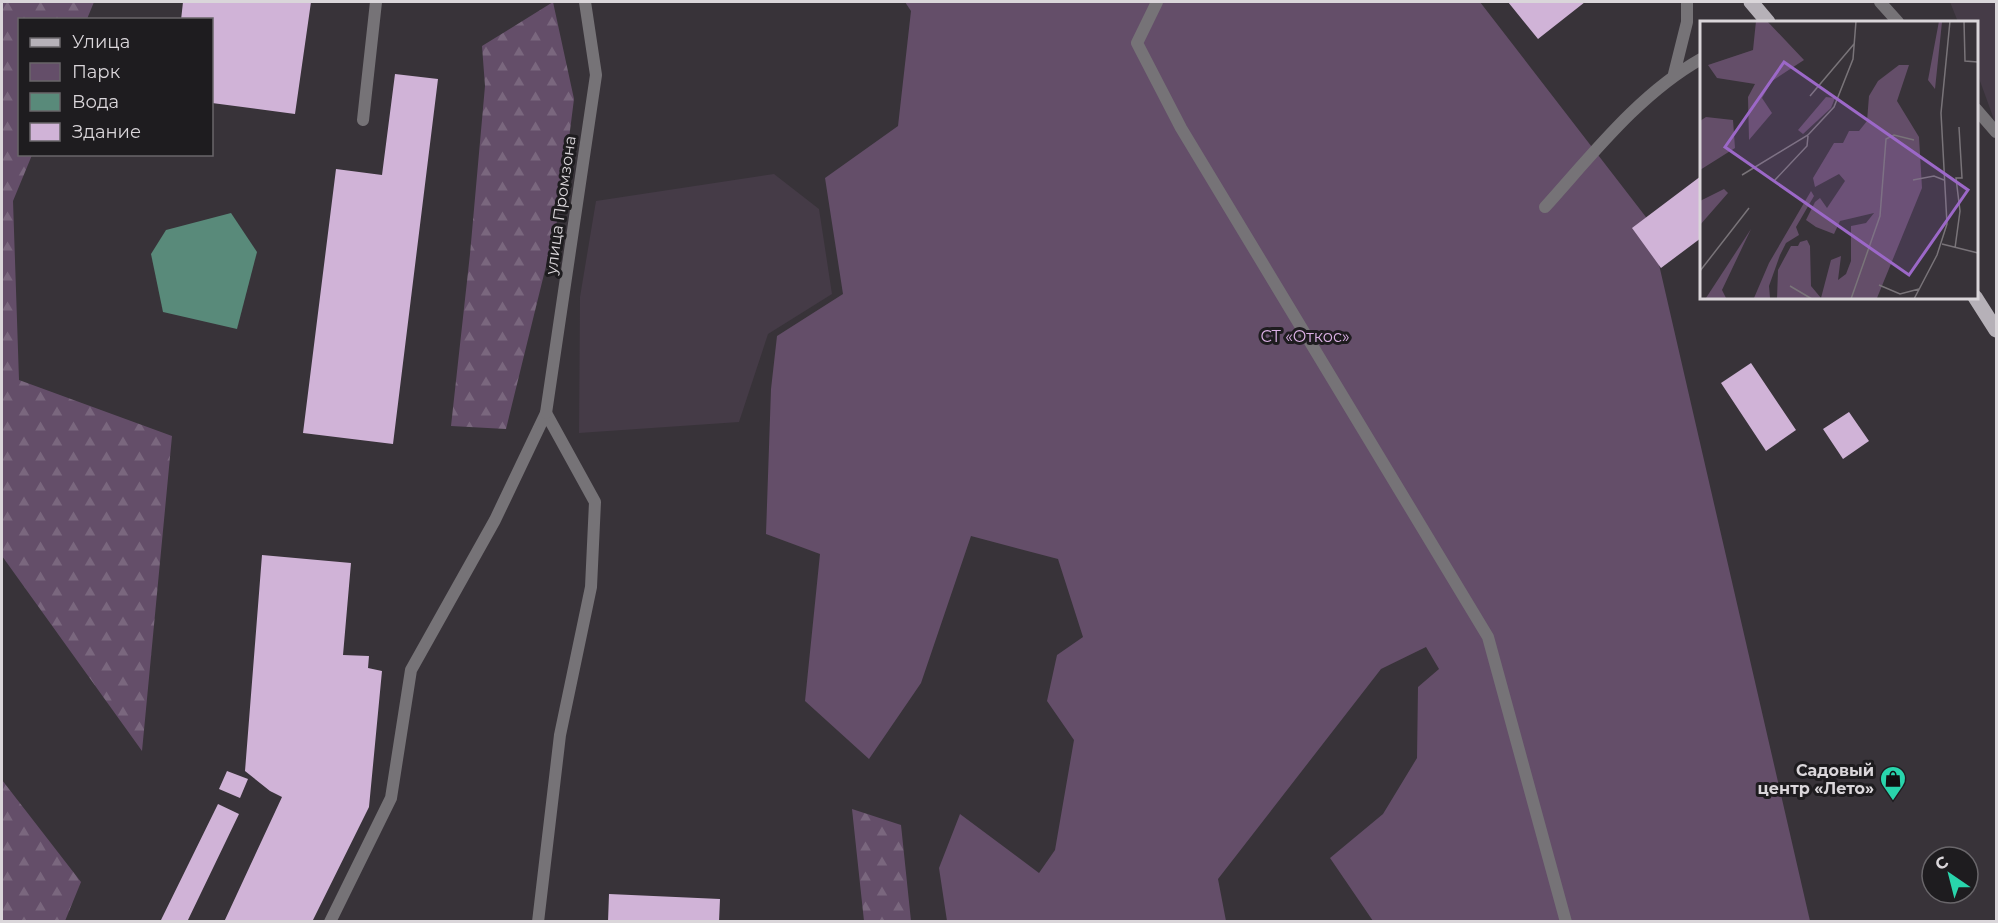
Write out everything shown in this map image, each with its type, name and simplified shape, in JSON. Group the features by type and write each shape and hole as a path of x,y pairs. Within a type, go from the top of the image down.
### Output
{"main road":[{"path":"1751,2 1767,21"},
{"path":"1976,298 1996,330"}],"street":[{"path":"363,120 376,2"},
{"name":"улица Промзона","path":"330,921 391,798 411,670 495,520 546,413 596,75 585,2"},
{"path":"1157,2 1137,43 1181,128 1488,637 1566,921"},
{"path":"1674,74 1687,22 1687,2"},
{"path":"1880,2 1897,21"},
{"path":"1545,207 1603,143 1674,74 1700,60"},
{"path":"1977,110 1996,132"},
{"path":"538,921 560,735 591,586 595,502 546,413"}],"shaded area":[{"path":"1950,2 1996,2 1996,125 1977,73 1977,21 1958,21"},
{"path":"774,174 819,209 832,294 768,334 739,422 579,433 580,297 596,201"}],"green space":[{"path":"2,2 94,2 87,18 18,18 18,156 32,156 13,201 19,380 172,436 142,751 2,556"},
{"path":"553,2 574,99 560,209 506,429 451,426 485,86 482,46"},
{"name":"СТ «Откос»","path":"905,2 1480,2 1649,221 1810,921 1373,921 1330,858 1383,814 1417,758 1418,687 1439,669 1426,647 1381,669 1218,879 1226,921 947,921 939,868 960,814 1039,873 1055,850 1074,740 1047,701 1057,655 1083,637 1058,559 971,536 921,683 869,759 805,701 820,554 766,534 771,389 777,336 843,294 825,178 898,126 911,11"},
{"path":"2,780 81,882 65,921 2,921"},
{"path":"852,809 901,825 911,921 864,921"}],"water":[{"path":"231,213 257,252 237,329 163,312 151,254 166,230"}],"building":[{"path":"183,2 311,2 295,114 213,103 213,18 181,18"},
{"path":"1508,2 1585,2 1538,39"},
{"path":"395,74 438,79 393,444 303,433 336,169 382,175"},
{"path":"1700,177 1700,239 1661,268 1632,228"},
{"path":"1751,363 1796,430 1766,451 1721,383"},
{"path":"1849,412 1869,441 1843,459 1823,429"},
{"path":"262,555 351,563 343,655 369,656 368,668 382,671 369,807 312,922 224,922 282,797 270,791 245,771"},
{"path":"227,771 248,779 240,798 219,789"},
{"path":"218,804 239,814 187,922 160,922"},
{"path":"609,894 720,899 719,922 608,922"}],"place":[{"name":"Садовый центр «Лето»","path":"1893,802"}]}
